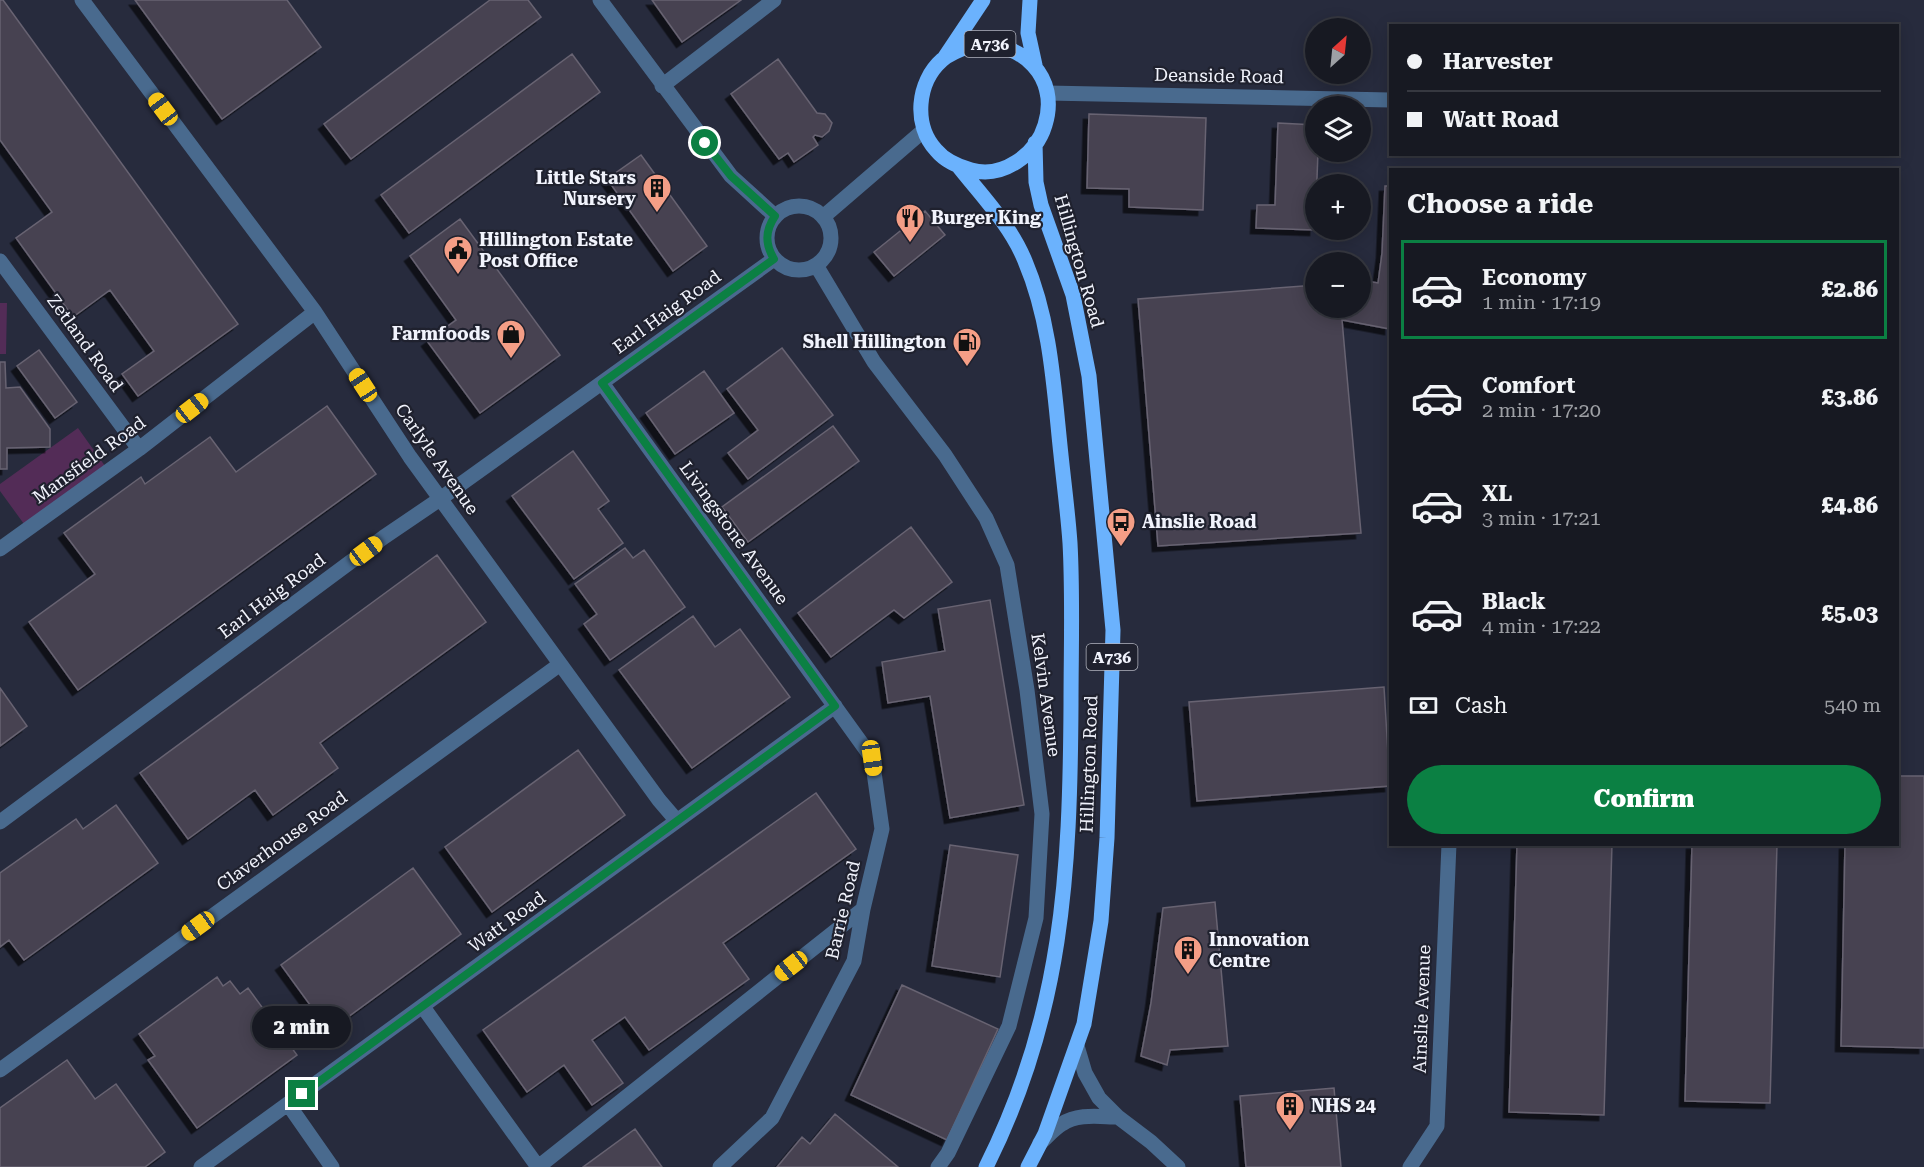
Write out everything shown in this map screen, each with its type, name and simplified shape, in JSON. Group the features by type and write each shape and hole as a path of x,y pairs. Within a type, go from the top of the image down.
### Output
{"main road":[{"name":"A736","path":"983,0 943,59 932,71 922,95 920,110 923,131 942,157 959,167 978,172 1005,169 1027,154 1045,126 1048,110 1047,93 1035,65 1028,33 1030,0"},
{"name":"A736","path":"943,59 975,44 987,44 1009,48 1035,65"},
{"name":"Hillington Road","path":"1028,1167 1040,1143 1084,1024 1101,921 1107,838 1113,630 1089,376 1073,294 1041,206 1036,182 1035,143"},
{"name":"Hillington Road","path":"959,167 1011,234 1024,259 1035,289 1046,327 1070,543 1069,836 1055,964 1038,1036 1013,1108 986,1167"}],"street":[{"name":"Carlyle Avenue","path":"82,0 315,312 410,458 559,665 677,821"},
{"path":"600,0 731,176 775,216"},
{"path":"662,86 774,0"},
{"name":"Deanside Road","path":"1047,93 1389,100"},
{"path":"824,217 923,131"},
{"path":"800,205 817,211 824,217 831,231 829,249 824,258 806,270 787,268 774,259 767,243 767,234 769,225 775,216 782,210 800,205"},
{"name":"Earl Haig Road","path":"0,822 384,537 774,259"},
{"name":"Zetland Road","path":"0,261 139,448"},
{"name":"Kelvin Avenue","path":"816,265 874,362 945,455 986,518 1007,566 1027,690 1042,814 1036,918 1009,1026 948,1153 938,1167"},
{"name":"Mansfield Road","path":"0,549 139,448 315,312"},
{"name":"Livingstone Avenue","path":"602,383 835,706"},
{"name":"Claverhouse Road","path":"0,1070 559,665"},
{"name":"Watt Road","path":"201,1167 835,706"},
{"name":"Barrie Road","path":"720,1167 772,1118 854,961 863,909 882,829 872,758 835,706"},
{"name":"Ainslie Avenue","path":"1410,1167 1437,1126 1449,846"},
{"path":"423,1007 538,1167 863,909"},
{"path":"1077,1046 1091,1088 1118,1117 1151,1142 1178,1167"},
{"path":"288,1104 332,1167"},
{"path":"1040,1143 1063,1123 1074,1119 1118,1117"}],"shaded area":[{"path":"0,0 1924,0 1924,1167 0,1167"},
{"path":"0,303 7,303 6,354 0,354"},
{"path":"78,428 105,466 24,524 0,491 0,484"}],"building":[{"path":"0,0 3,0 238,324 138,396 122,374 154,351 110,290 73,317 16,238 52,212 0,140"},
{"path":"135,0 287,0 321,47 222,119"},
{"path":"490,0 528,0 541,17 351,159 324,124"},
{"path":"652,0 741,0 682,42"},
{"path":"572,54 600,92 409,233 381,195"},
{"path":"778,59 817,113 825,114 832,123 829,131 822,137 815,135 813,137 818,145 794,162 788,153 779,159 731,94"},
{"path":"1089,114 1206,118 1203,210 1129,207 1129,189 1087,188"},
{"path":"1278,123 1305,124 1305,162 1318,162 1317,174 1305,174 1305,230 1256,228 1257,205 1275,205"},
{"name":"Little Stars Nursery","path":"641,155 707,246 673,271 607,179"},
{"path":"1385,186 1389,186 1389,329 1342,320 1361,533 1158,546 1138,299 1305,286 1305,318 1371,318 1371,282 1378,283 1382,253"},
{"name":"Burger King","path":"925,211 945,235 894,276 874,252"},
{"path":"460,219 560,355 480,413 427,341 456,320 410,256"},
{"path":"782,348 833,415 748,479 728,453 758,430 727,389"},
{"path":"39,350 77,402 55,418 17,366"},
{"path":"0,362 5,362 6,388 20,387 50,429 50,447 7,448 7,469 0,469"},
{"path":"704,371 734,413 675,454 646,413"},
{"path":"327,406 376,474 78,690 29,622 95,574 64,533 141,477 145,484 210,437 236,472"},
{"path":"833,426 859,461 748,542 722,507"},
{"path":"573,451 609,501 598,509 623,543 574,579 512,496"},
{"path":"911,527 952,582 904,618 894,610 831,657 798,613"},
{"path":"625,548 633,558 644,550 685,607 610,660 584,624 597,614 575,584"},
{"path":"437,555 486,622 320,743 338,768 273,815 255,790 188,839 140,773"},
{"path":"990,600 1024,805 950,818 930,696 888,703 882,662 945,651 938,609"},
{"path":"693,616 715,647 740,629 790,697 692,768 619,670"},
{"path":"1384,687 1389,786 1197,801 1189,702"},
{"path":"0,688 27,726 0,746"},
{"path":"578,750 625,815 492,912 445,847"},
{"path":"1899,776 1924,776 1924,1048 1841,1046 1845,846 1899,846"},
{"path":"816,793 856,849 723,943 749,979 649,1050 625,1017 592,1040 623,1083 592,1105 564,1065 527,1092 483,1030"},
{"path":"116,805 158,863 24,960 9,940 0,947 0,873 76,819 83,829"},
{"path":"950,845 1018,855 1000,977 932,966"},
{"path":"1517,846 1612,846 1604,1115 1509,1112"},
{"path":"1692,846 1777,846 1770,1103 1685,1101"},
{"path":"413,868 461,934 329,1031 281,965"},
{"name":"Innovation Centre","path":"1215,902 1228,1046 1170,1050 1167,1065 1141,1056 1151,1003 1163,908"},
{"path":"217,977 223,986 230,981 240,994 248,988 297,1055 197,1128 148,1060 155,1056 139,1034"},
{"path":"902,985 998,1029 947,1140 851,1095"},
{"path":"67,1060 95,1099 116,1084 165,1152 145,1167 0,1167 0,1108"},
{"name":"NHS 24","path":"1334,1088 1341,1167 1246,1167 1240,1096"},
{"path":"835,1114 898,1167 777,1167 802,1137 810,1144"},
{"path":"635,1129 662,1167 583,1167"}],"place":[{"name":"Little Stars Nursery","path":"657,214"},
{"name":"Burger King","path":"910,244"},
{"name":"Hillington Estate Post Office","path":"458,276"},
{"name":"Farmfoods","path":"511,360"},
{"name":"Shell Hillington","path":"967,368"},
{"name":"Ainslie Road","path":"1121,548"},
{"name":"Innovation Centre","path":"1188,976"},
{"name":"NHS 24","path":"1290,1132"}],"route":[{"path":"302,1094 835,706 602,383 774,259 767,243 767,234 769,225 775,216 731,176 705,143"}]}
